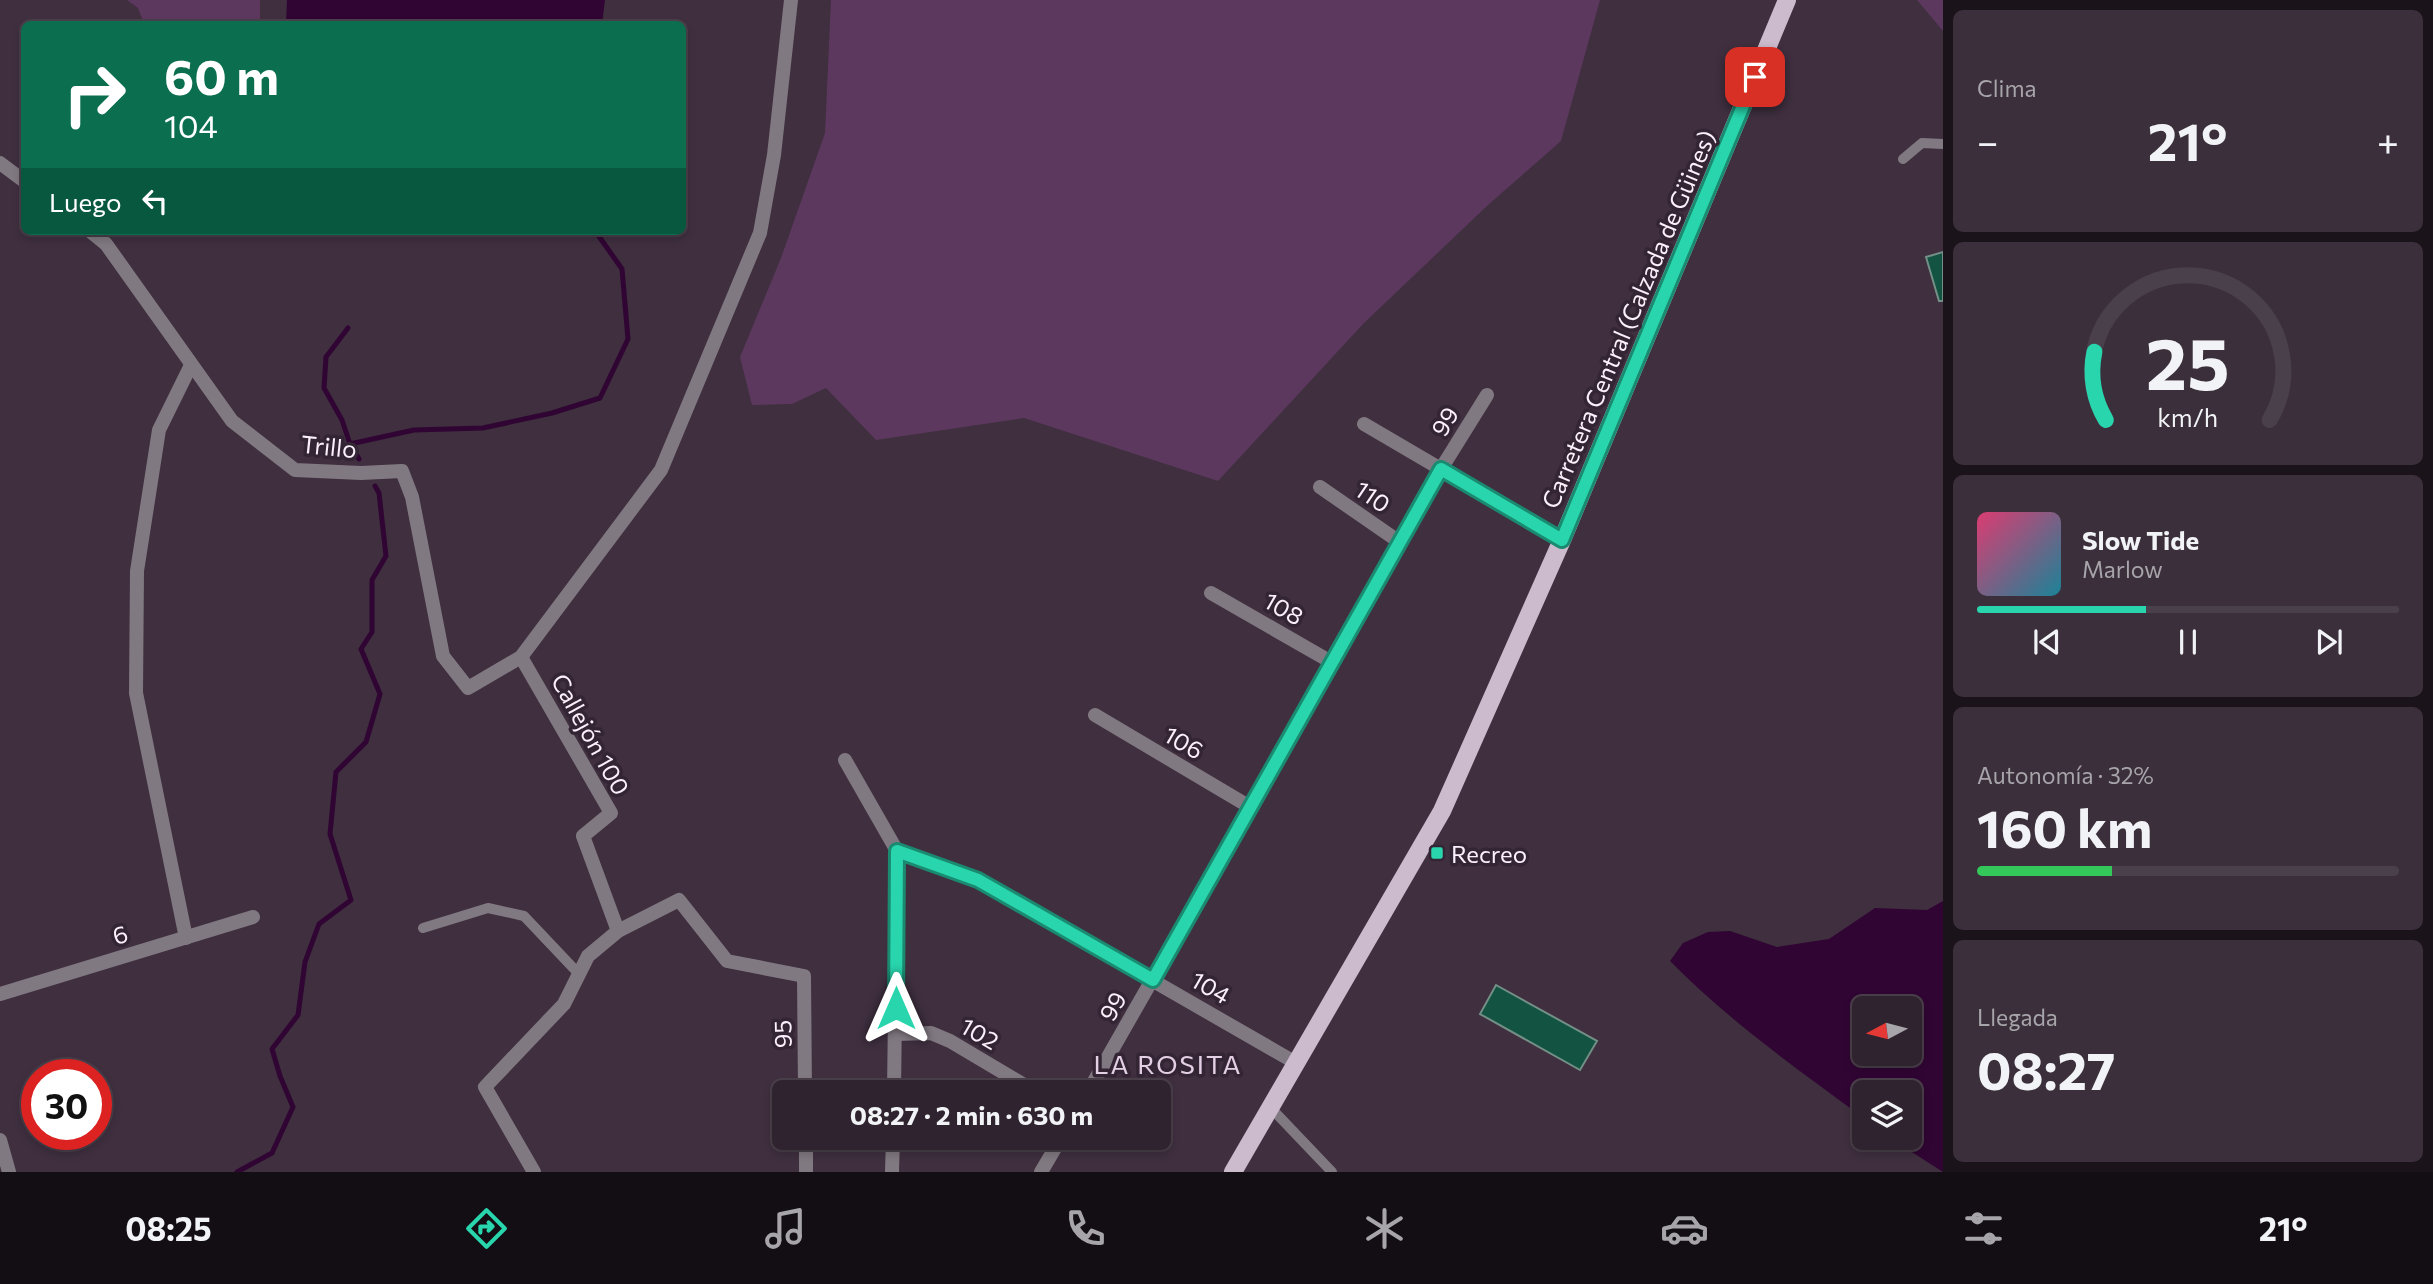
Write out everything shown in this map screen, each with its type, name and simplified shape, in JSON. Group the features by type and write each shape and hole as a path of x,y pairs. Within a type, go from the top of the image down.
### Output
{"main road":[{"name":"Carretera Central (Calzada de Güines)","path":"1233,1172 1442,811 1562,540 1787,0"}],"street":[{"path":"521,657 661,470 724,322 760,233 774,155 791,0"},
{"path":"0,163 21,179"},
{"name":"Trillo","path":"95,235 106,244 232,421 295,470 362,473 401,471 412,497 443,656 468,688 521,657"},
{"path":"186,938 136,693 137,571 159,430 191,365"},
{"name":"99","path":"1095,1080 1334,663 1441,469 1487,395"},
{"path":"1364,424 1562,540"},
{"name":"110","path":"1320,487 1401,542"},
{"name":"108","path":"1211,593 1334,663"},
{"name":"Callejón 100","path":"521,657 611,813 583,836 618,931"},
{"name":"106","path":"1095,715 1251,807"},
{"path":"845,760 897,851 894,1080"},
{"name":"104","path":"897,851 978,880 1296,1063"},
{"name":"95","path":"618,931 680,900 727,961 804,976 805,1080"},
{"name":"6","path":"0,994 253,917"},
{"path":"534,1172 485,1087 565,1004 588,956 618,931"},
{"name":"102","path":"896,1034 931,1032 1016,1080"},
{"path":"0,1140 9,1172"},
{"path":"806,1150 806,1172"},
{"path":"892,1172 893,1150"},
{"path":"1041,1172 1054,1150"}],"lane":[{"path":"1903,159 1922,143 1943,144"},
{"path":"423,928 488,908 524,916 578,973"},
{"path":"1271,1108 1332,1172"}],"shaded area":[{"path":"127,0 260,0 260,21 143,21 138,8"},
{"path":"287,0 605,0 602,21 286,21"},
{"path":"831,0 1600,0 1561,141 1488,205 1363,324 1218,481 1024,418 876,440 826,388 792,404 752,405 740,357 781,258 825,133"},
{"path":"1917,0 1943,0 1943,31"},
{"path":"1943,901 1943,1172 1909,1150 1922,1150 1922,1080 1852,1080 1852,1109 1739,1024 1670,961 1683,943 1708,932 1730,931 1777,947 1829,939 1875,908 1927,910"}],"building":[{"path":"1943,252 1943,301 1939,301 1926,257"},
{"path":"1496,985 1597,1041 1580,1070 1480,1014"}],"waterway":[{"path":"350,444 414,430 483,428 552,413 600,398 628,339 622,269 598,235"},
{"path":"348,328 326,357 324,388 359,459"},
{"path":"237,1172 272,1153 293,1107 272,1049 298,1015 305,962 319,924 351,900 330,834 336,772 366,742 380,694 361,649 372,632 372,580 386,556 379,493 375,486"}],"place":[{"name":"Recreo","path":"1437,853"}],"district":[{"name":"LA ROSITA","path":"1168,1063"}],"route":[{"path":"896,1008 897,851 978,880 1153,980 1441,469 1562,540 1755,77"}]}
